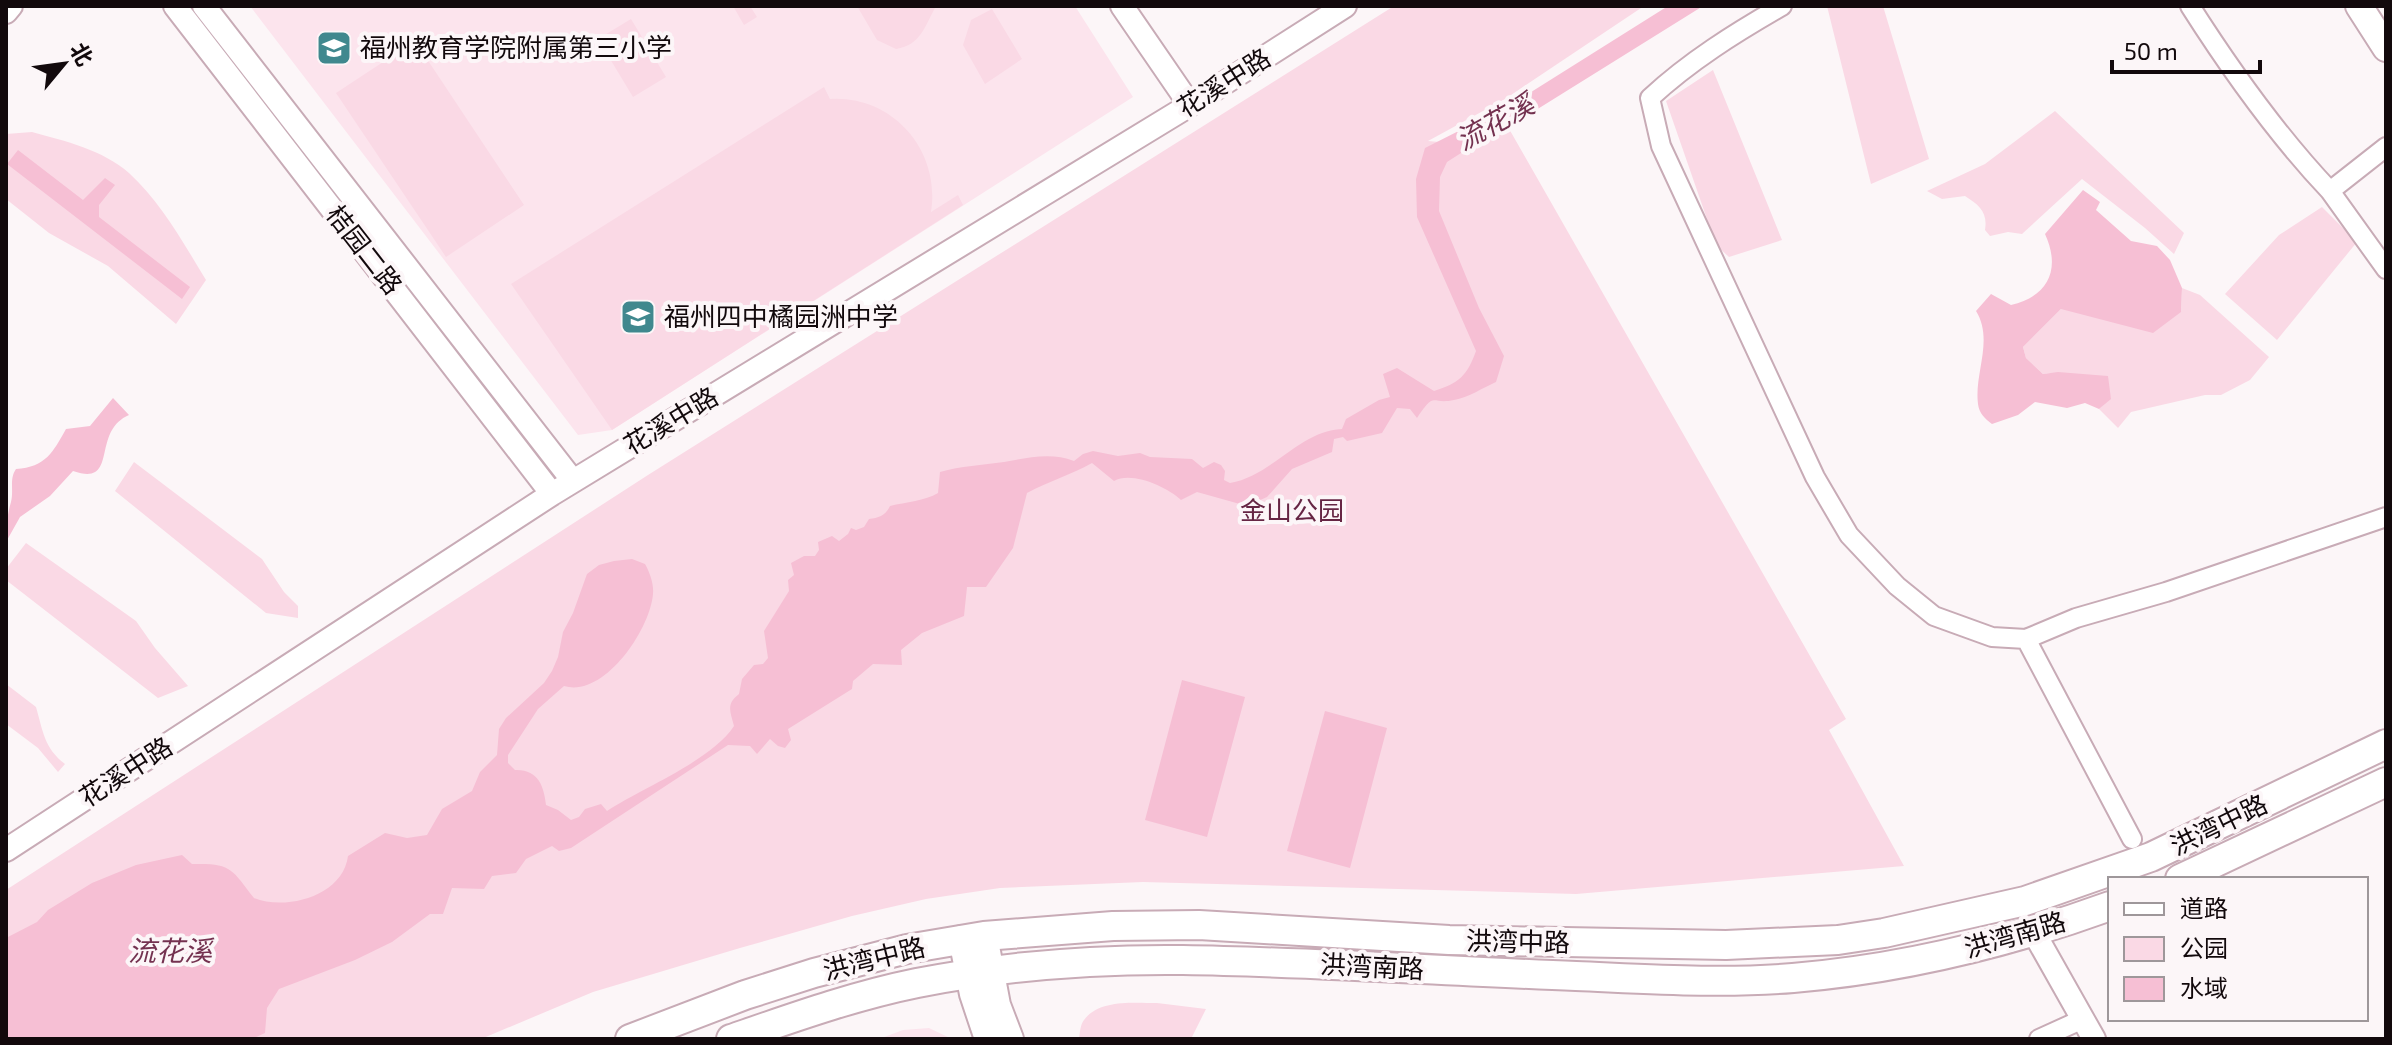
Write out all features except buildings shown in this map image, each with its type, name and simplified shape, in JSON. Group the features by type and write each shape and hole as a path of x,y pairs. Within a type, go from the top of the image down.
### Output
{"main road":[{"path":"2359,6 2386,48"},
{"name":"洪湾中路","path":"630,1039 745,995 907,949 973,938 1113,926 1199,925 1449,940 1726,945 1838,940 1926,925 2070,887 2183,843 2386,744"},
{"path":"2184,877 2386,782"},
{"name":"洪湾南路","path":"731,1039 836,1004 915,984 1054,965 1169,960 1625,978 1778,979 1918,961 1985,945 2108,907"},
{"path":"973,938 988,1039"},
{"path":"979,974 997,1005 1010,1039"}],"street":[{"path":"6,12 11,6"},
{"name":"桔园二路","path":"175,6 552,494"},
{"name":"桔园二路","path":"204,6 573,481"},
{"path":"1122,6 1190,105"},
{"name":"花溪中路","path":"6,850 552,494 1190,105 1345,6"},
{"path":"1782,6 1677,72 1650,98 1661,146 1815,477 1849,535 1897,586 1934,616 1992,637 2026,639 2076,618 2180,587 2386,517"},
{"path":"2190,6 2233,73 2275,129 2330,191 2386,269"},
{"path":"2330,191 2386,147"},
{"path":"2026,639 2132,839"},
{"path":"2033,931 2094,1039"},
{"path":"2039,1039 2083,1019"}],"shaded area":[{"name":"福州四中橘园洲中学","path":"250,6 1075,6 1133,97 612,430 578,435"},
{"path":"929,1028 952,1039 879,1039 903,1030"}],"green space":[{"path":"733,6 750,6 757,17 744,25"},
{"path":"857,6 936,6 917,39 896,49 877,40"},
{"name":"金山公园","path":"1394,6 1644,6 1505,99 1428,141 1474,145 1508,127 1846,719 1829,730 1904,866 1576,894 1143,882 1000,888 926,899 852,916 740,948 593,992 481,1039 6,1039 6,890 648,475"},
{"path":"1827,6 1883,6 1929,159 1871,184"},
{"path":"992,9 1022,59 985,84 963,45 971,20"},
{"path":"631,19 666,77 633,97 598,39"},
{"path":"415,41 524,205 446,257 336,93"},
{"path":"1713,70 1782,240 1729,257 1716,245 1666,101"},
{"path":"824,87 830,99 853,100 874,106 908,131 920,148 928,168 932,189 931,212 958,195 963,205 612,430 511,284"},
{"path":"2055,111 2184,233 2174,254 2082,179 2022,234 2008,232 1990,236 1985,230 1984,214 1970,199 1965,196 1942,199 1927,191 1985,164"},
{"path":"32,132 108,158 141,184 162,210 206,280 176,324 108,266 49,233 6,199 6,134"},
{"path":"2322,207 2357,242 2277,340 2225,294 2279,235"},
{"path":"2182,288 2200,295 2269,357 2250,380 2221,395 2205,395 2131,412 2118,428 2099,409 2111,398 2080,377 2064,373 2043,374 2026,358 2023,347 2061,309 2181,312"},
{"path":"134,462 262,559 284,592 298,606 298,618 266,613 115,491"},
{"path":"26,543 136,621 188,686 158,698 6,580 6,569"},
{"path":"6,684 36,707 48,745 65,764 58,772 38,748 6,724"},
{"path":"1128,1003 1206,1009 1191,1039 1079,1039 1083,1022 1098,1008"}],"water":[{"name":"流花溪","path":"1668,6 1703,6 1447,162 1440,177 1439,211 1479,308 1504,356 1496,382 1459,399 1431,401 1417,418 1410,409 1397,408 1382,433 1347,441 1343,437 1334,439 1332,452 1292,469 1267,497 1247,506 1197,492 1181,500 1167,490 1139,479 1121,478 1114,481 1092,463 1027,493 1013,548 986,587 967,587 964,616 922,633 901,650 902,665 873,664 853,681 852,689 788,729 791,740 785,748 770,739 757,754 750,746 728,745 571,848 559,851 552,846 526,859 516,873 492,876 484,889 452,888 443,914 430,914 392,942 355,960 279,989 267,1008 265,1033 252,1039 6,1039 6,938 37,922 48,910 92,883 136,865 182,855 192,864 229,869 254,898 281,903 296,901 311,897 336,881 344,870 348,856 385,833 407,838 427,835 442,809 472,791 480,772 497,755 499,729 506,718 544,683 552,671 563,632 587,574 599,565 632,559 645,564 653,590 643,625 634,642 609,672 579,687 564,686 538,709 508,755 508,763 515,770 529,772 538,780 546,805 571,820 579,817 585,809 601,804 607,811 693,762 723,739 734,726 731,705 739,694 742,679 754,665 763,664 768,658 764,631 789,591 788,580 794,575 791,563 804,556 815,556 819,550 818,542 832,536 839,541 851,528 864,527 869,519 882,516 890,506 938,493 940,472 1039,457 1074,461 1093,451 1118,456 1140,453 1150,457 1192,459 1203,468 1214,462 1221,465 1225,471 1224,480 1230,483 1259,472 1312,437 1342,429 1346,419 1390,397 1383,374 1397,368 1434,391 1450,385 1465,373 1476,351 1417,217 1416,179 1425,148 1512,104"},
{"path":"18,150 83,200 105,178 115,185 99,205 99,217 190,287 182,299 7,164"},
{"path":"2083,190 2100,202 2096,210 2131,241 2157,246 2170,260 2182,288 2181,312 2153,333 2061,309 2023,347 2026,358 2043,374 2058,372 2108,376 2111,399 2099,409 2085,403 2067,408 2035,402 2018,415 1992,424 1983,416 1978,404 1983,333 1976,311 1991,294 2011,305 2024,301 2043,288 2052,259 2045,234"},
{"path":"113,398 129,415 117,423 110,433 101,465 87,474 73,471 50,496 20,517 6,542 16,469 42,462 66,429 90,426"},
{"path":"1182,680 1245,697 1207,837 1145,820"},
{"path":"1325,711 1387,728 1350,868 1287,851"}],"place":[{"name":"福州教育学院附属第三小学","path":"334,48"},
{"name":"福州四中橘园洲中学","path":"638,317"}]}
